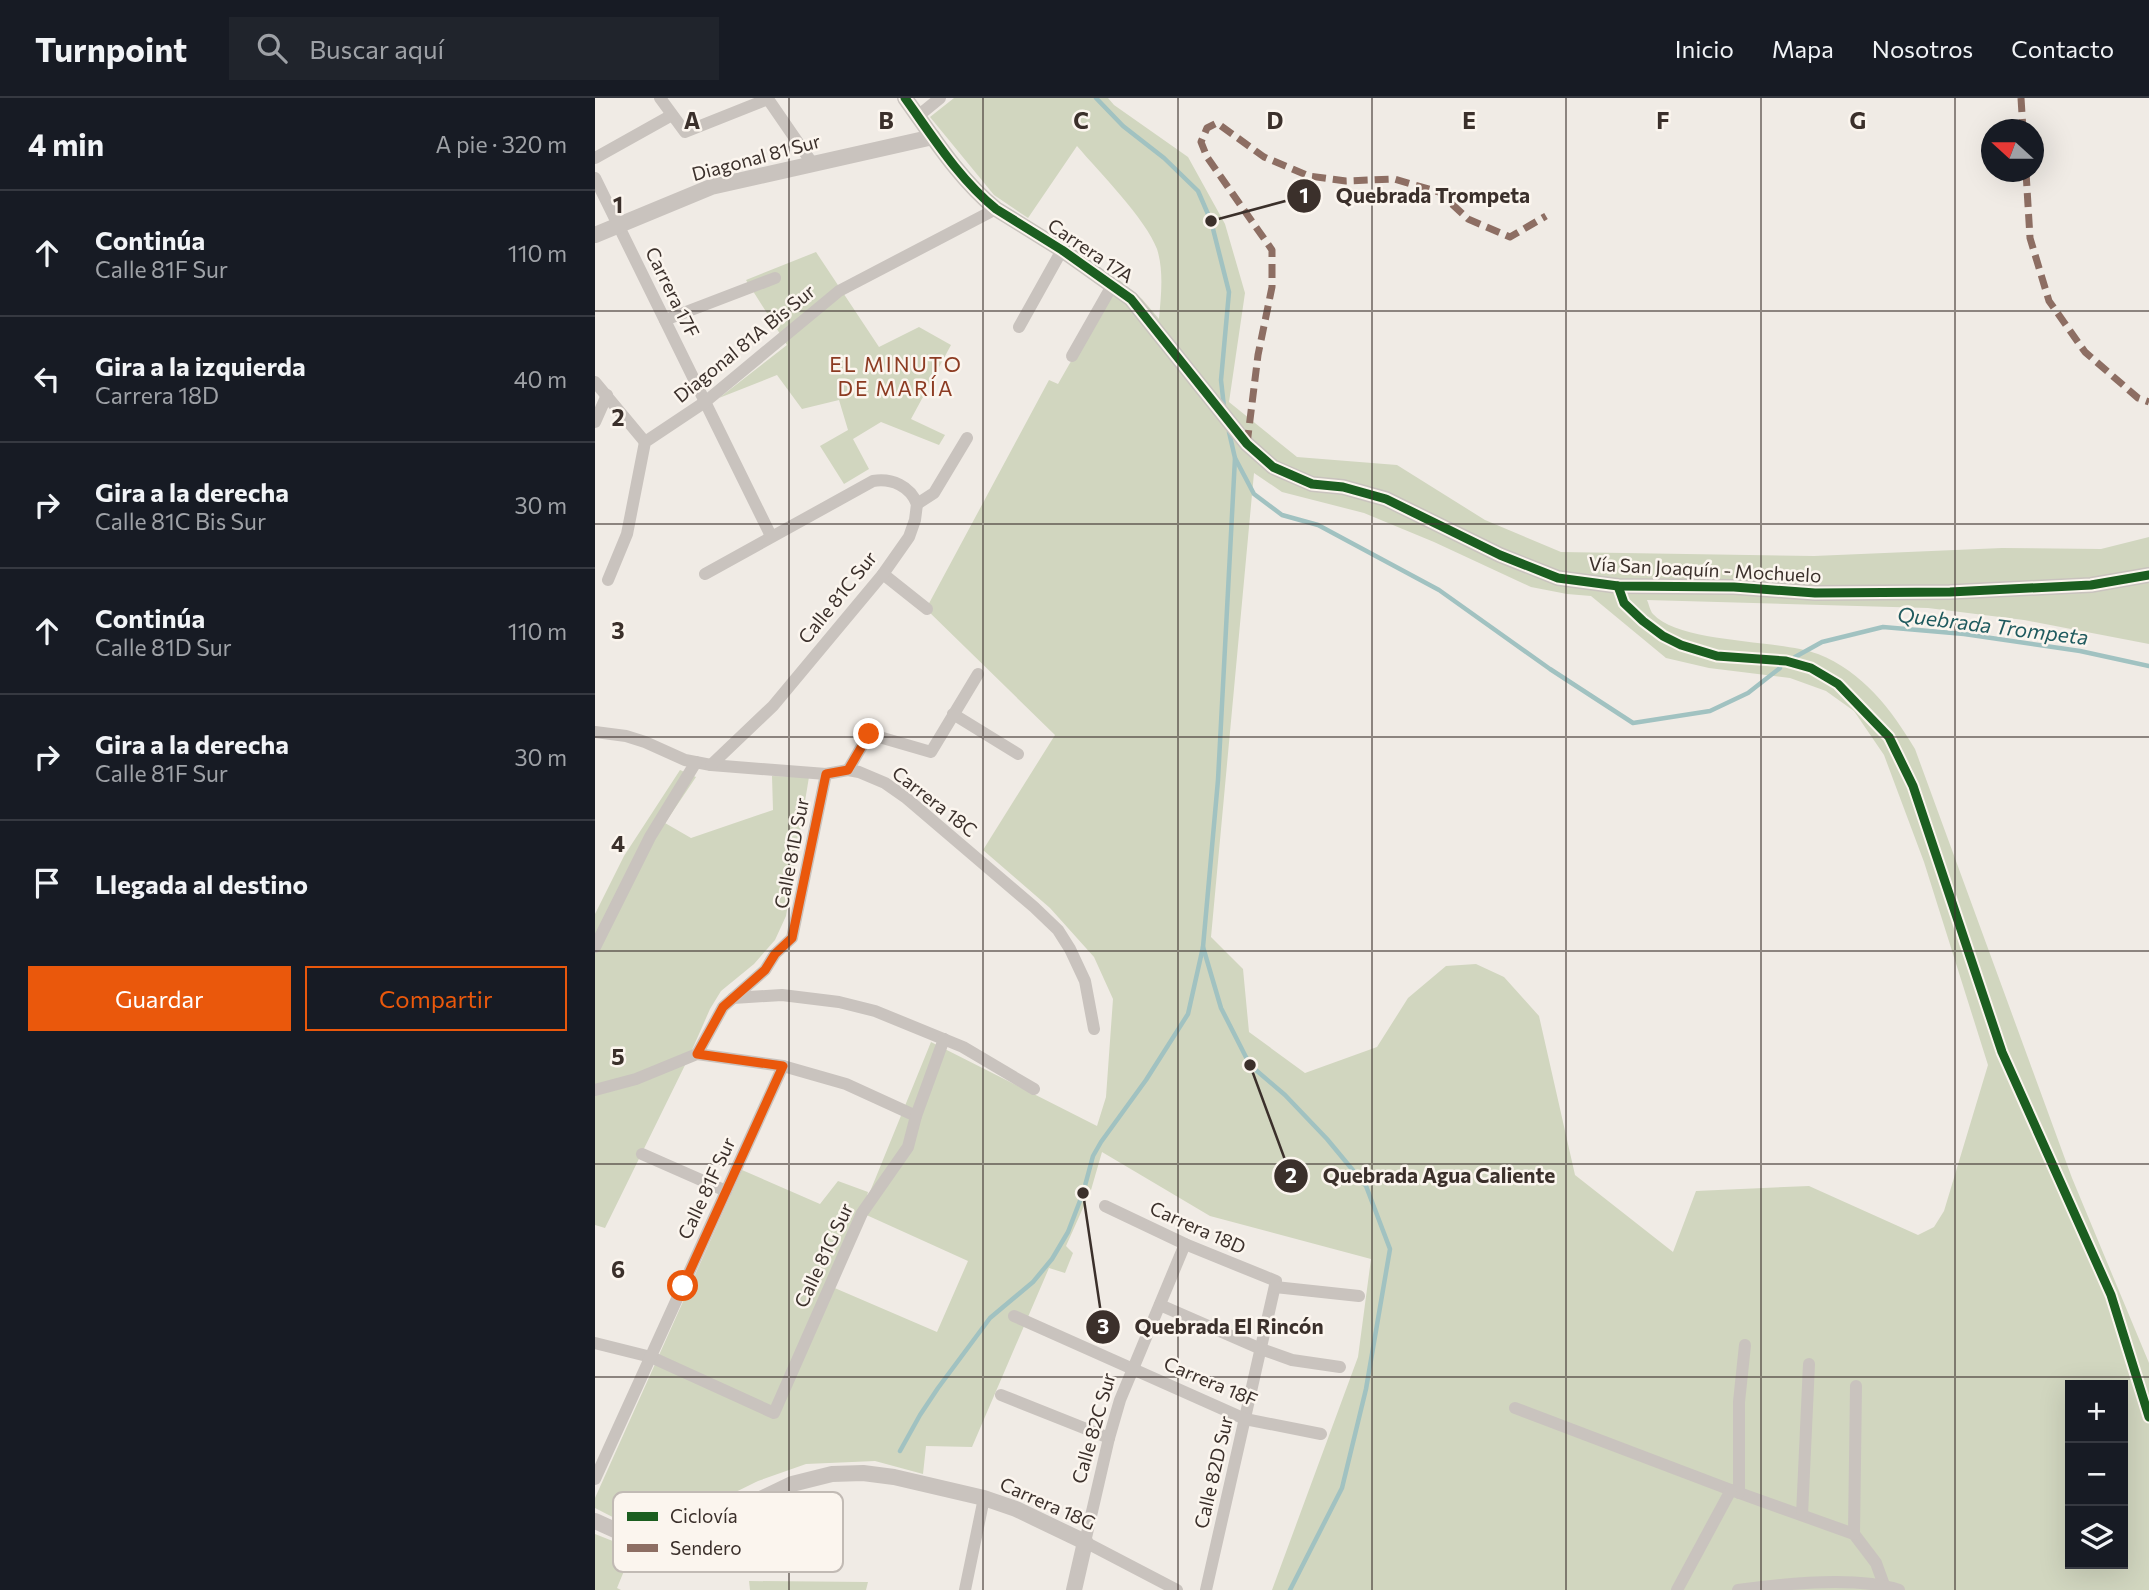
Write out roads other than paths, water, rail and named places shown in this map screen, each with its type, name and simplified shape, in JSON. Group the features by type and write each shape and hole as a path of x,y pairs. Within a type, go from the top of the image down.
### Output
{"street":[{"path":"660,98 685,132 768,99 813,163"},
{"name":"Carrera 17A","path":"905,98 967,183 996,209 1062,250 1131,299 1247,444"},
{"path":"918,116 940,98"},
{"path":"595,158 672,115"},
{"name":"Diagonal 81 Sur","path":"595,234 711,187 933,137"},
{"name":"Carrera 17F","path":"595,178 771,536"},
{"name":"Diagonal 81A Bis Sur","path":"645,442 705,402 839,291 996,209"},
{"path":"1019,327 1062,250"},
{"path":"665,320 775,278"},
{"path":"1072,356 1113,284"},
{"path":"595,382 645,442 627,534 608,580"},
{"path":"595,422 607,395"},
{"path":"705,574 868,483 879,480 896,483 909,490 917,504 934,494 967,438"},
{"name":"Vía San Joaquín - Mochuelo","path":"1247,444 1273,467 1298,480 1386,499 1500,555 1558,578 1618,586 1734,587 1815,593 1950,592 2091,585 2149,575"},
{"name":"Calle 81C Sur","path":"711,765 773,706 883,574 909,537 917,504"},
{"path":"883,574 927,608"},
{"path":"1618,586 1625,603 1643,621 1681,645 1717,656 1786,661 1811,668 1838,684 1889,737 1913,786 2001,1052 2111,1295 2149,1417"},
{"path":"848,770 869,734 931,752 978,674"},
{"path":"953,715 1018,754"},
{"name":"Carrera 18C","path":"595,733 626,736 665,752 711,765 826,774 848,770 872,777 897,790 1058,930 1080,969 1094,1029"},
{"path":"595,947 650,837 696,762"},
{"name":"Calle 81D Sur","path":"697,1054 723,1007 765,970 775,954 792,938 826,774"},
{"path":"733,998 782,995 839,1002 875,1011 944,1039 1034,1088"},
{"name":"Calle 81G Sur","path":"651,1357 774,1413 862,1213 908,1147 916,1116 944,1039"},
{"path":"595,1090 636,1079 697,1054 783,1066 846,1084 916,1116"},
{"name":"Calle 81F Sur","path":"595,1479 783,1066"},
{"path":"642,1154 726,1191"},
{"name":"Carrera 18D","path":"1105,1206 1276,1284 1359,1296"},
{"name":"Calle 82C Sur","path":"1074,1590 1108,1438 1131,1368 1185,1244"},
{"name":"Calle 82D Sur","path":"1206,1590 1276,1284"},
{"path":"1160,1305 1261,1349 1293,1360 1340,1367"},
{"name":"Carrera 18F","path":"1014,1316 1245,1419 1321,1434"},
{"path":"595,1343 651,1357"},
{"path":"1677,1590 1735,1492 1739,1402 1745,1345"},
{"path":"1802,1515 1809,1364"},
{"path":"1854,1534 1856,1386"},
{"path":"1001,1395 1108,1438"},
{"path":"1515,1408 1854,1534 1876,1563 1883,1587"},
{"name":"Carrera 18G","path":"777,1492 801,1481 847,1473 894,1476 984,1498 1016,1509 1177,1590"},
{"path":"965,1590 984,1498"},
{"name":"Carrera 18G","path":"595,1521 613,1529"},
{"path":"1738,1590 1832,1583 1899,1590"}],"waterway":[{"name":"Quebrada Trompeta","path":"1096,98 1123,126 1164,158 1198,191 1211,221 1229,292 1221,380 1224,407"},
{"name":"Quebrada Trompeta","path":"1229,432 1235,458 1254,494 1282,515 1318,525 1439,590 1550,669 1633,723 1710,711 1748,693 1780,668"},
{"path":"1235,458 1218,780 1203,947 1221,1008 1250,1065 1285,1095 1327,1139 1366,1186 1390,1249 1366,1389 1342,1488 1290,1590"},
{"name":"Quebrada Trompeta","path":"1795,657 1822,642 1883,627 1964,634 2080,651 2149,666"},
{"path":"900,1451 938,1388 990,1318 1033,1282 1052,1259 1068,1232 1093,1156 1188,1014 1203,947"}],"place":[{"name":"Quebrada Trompeta","path":"1211,221"},
{"name":"Quebrada Agua Caliente","path":"1250,1065"},
{"name":"Quebrada El Rincón","path":"1083,1193"}],"district":[{"name":"EL MINUTO DE MARÍA","path":"896,375"}]}
